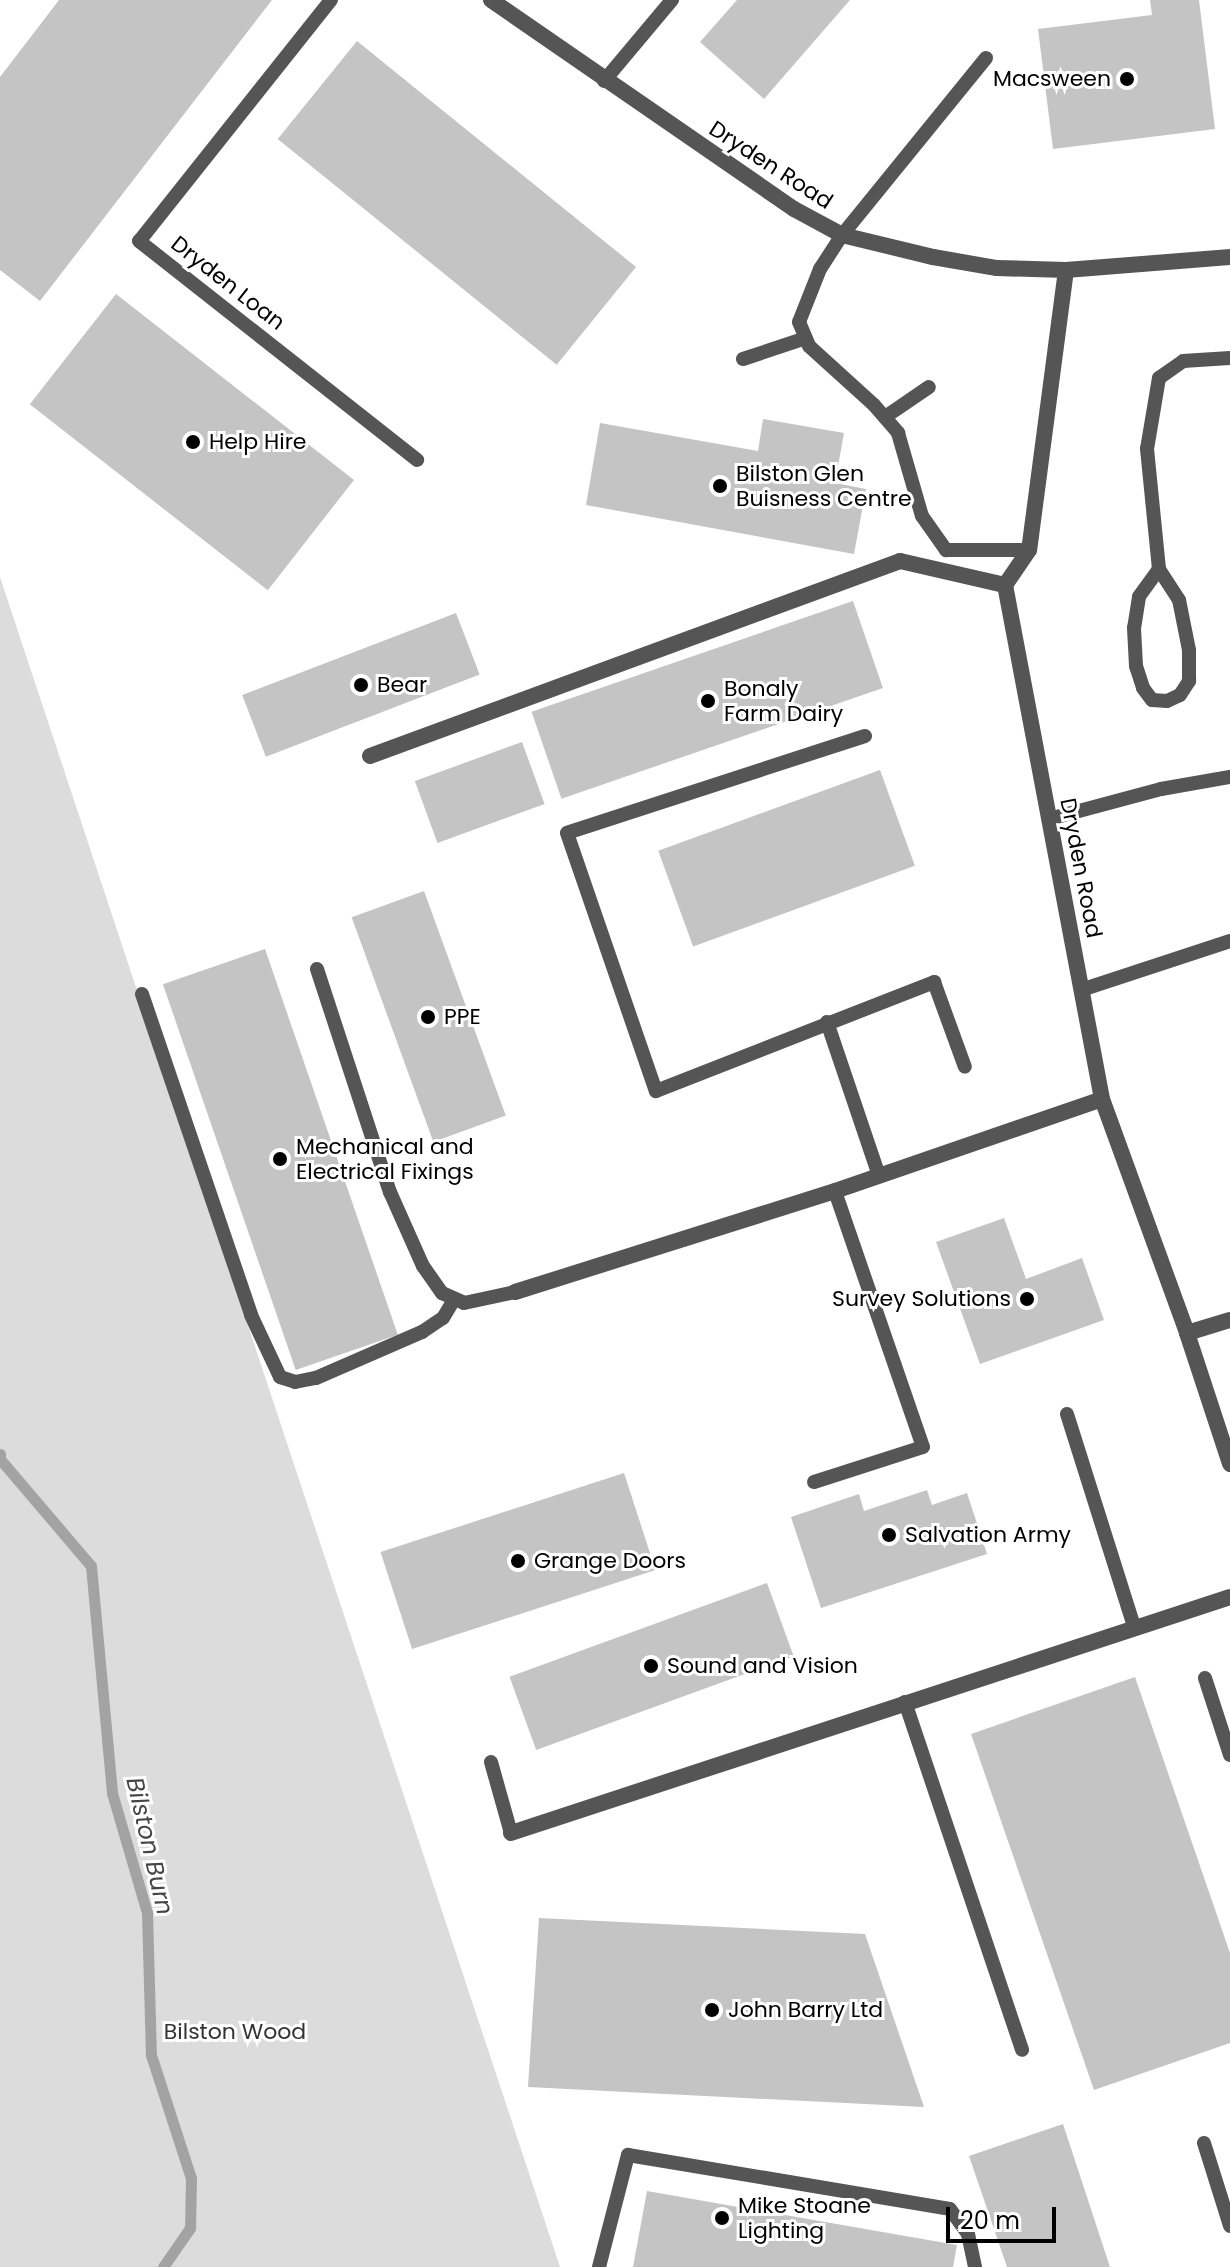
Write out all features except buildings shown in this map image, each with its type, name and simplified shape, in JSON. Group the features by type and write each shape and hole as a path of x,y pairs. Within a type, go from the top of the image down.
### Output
{"street":[{"name":"Dryden Road","path":"491,0 604,81 794,209 842,235 933,257 997,268 1066,270 1230,257"},
{"path":"370,756 900,561 1005,585 1029,550 1066,270"},
{"name":"Dryden Road","path":"1005,585 1102,1099 1187,1333 1230,1464"},
{"path":"515,1292 835,1191 1102,1099"},
{"path":"1187,1333 1230,1320"},
{"path":"511,1833 1230,1597"}],"lane":[{"name":"Dryden Loan","path":"331,0 139,241 417,460"},
{"path":"604,81 672,0"},
{"path":"986,58 842,235 820,269 799,322 809,346 898,433 922,516 946,550 1029,550"},
{"path":"743,359 806,338"},
{"path":"1159,569 1139,597 1134,628 1136,666 1143,688 1152,700 1167,701 1180,695 1189,681 1189,650 1179,600 1159,569 1147,449 1159,378 1183,361 1230,358"},
{"path":"885,417 929,387"},
{"path":"865,736 567,833 656,1091 934,982 965,1067"},
{"path":"1049,819 1161,789 1230,777"},
{"path":"1081,990 1230,941"},
{"path":"317,969 406,1230 423,1266 442,1293 464,1303 515,1292"},
{"path":"142,994 251,1315 271,1365 280,1377 295,1382 316,1378 422,1332 443,1318 454,1300"},
{"path":"827,1022 879,1176"},
{"path":"814,1482 923,1447 835,1191"},
{"path":"1067,1414 1134,1626"},
{"path":"1205,1678 1230,1755"},
{"path":"905,1702 1022,2050"},
{"path":"491,1762 511,1833"},
{"path":"1204,2143 1230,2226"},
{"path":"599,2267 628,2155 950,2209 968,2234 975,2267"}],"green space":[{"name":"Bilston Wood","path":"0,577 560,2267 0,2267"}],"waterway":[{"name":"Bilston Burn","path":"0,1454 0,1459 91,1566 112,1793 147,1913 151,2055 191,2178 190,2228 163,2267"}],"place":[{"name":"Macsween","path":"1127,79"},
{"name":"Help Hire","path":"193,442"},
{"name":"Bilston Glen Buisness Centre","path":"720,486"},
{"name":"Bear","path":"361,685"},
{"name":"Bonaly Farm Dairy","path":"708,701"},
{"name":"PPE","path":"428,1017"},
{"name":"Mechanical and Electrical Fixings","path":"280,1159"},
{"name":"Survey Solutions","path":"1027,1299"},
{"name":"Salvation Army","path":"889,1535"},
{"name":"Grange Doors","path":"518,1561"},
{"name":"Sound and Vision","path":"651,1666"},
{"name":"John Barry Ltd","path":"712,2010"},
{"name":"Mike Stoane Lighting","path":"722,2218"}]}
